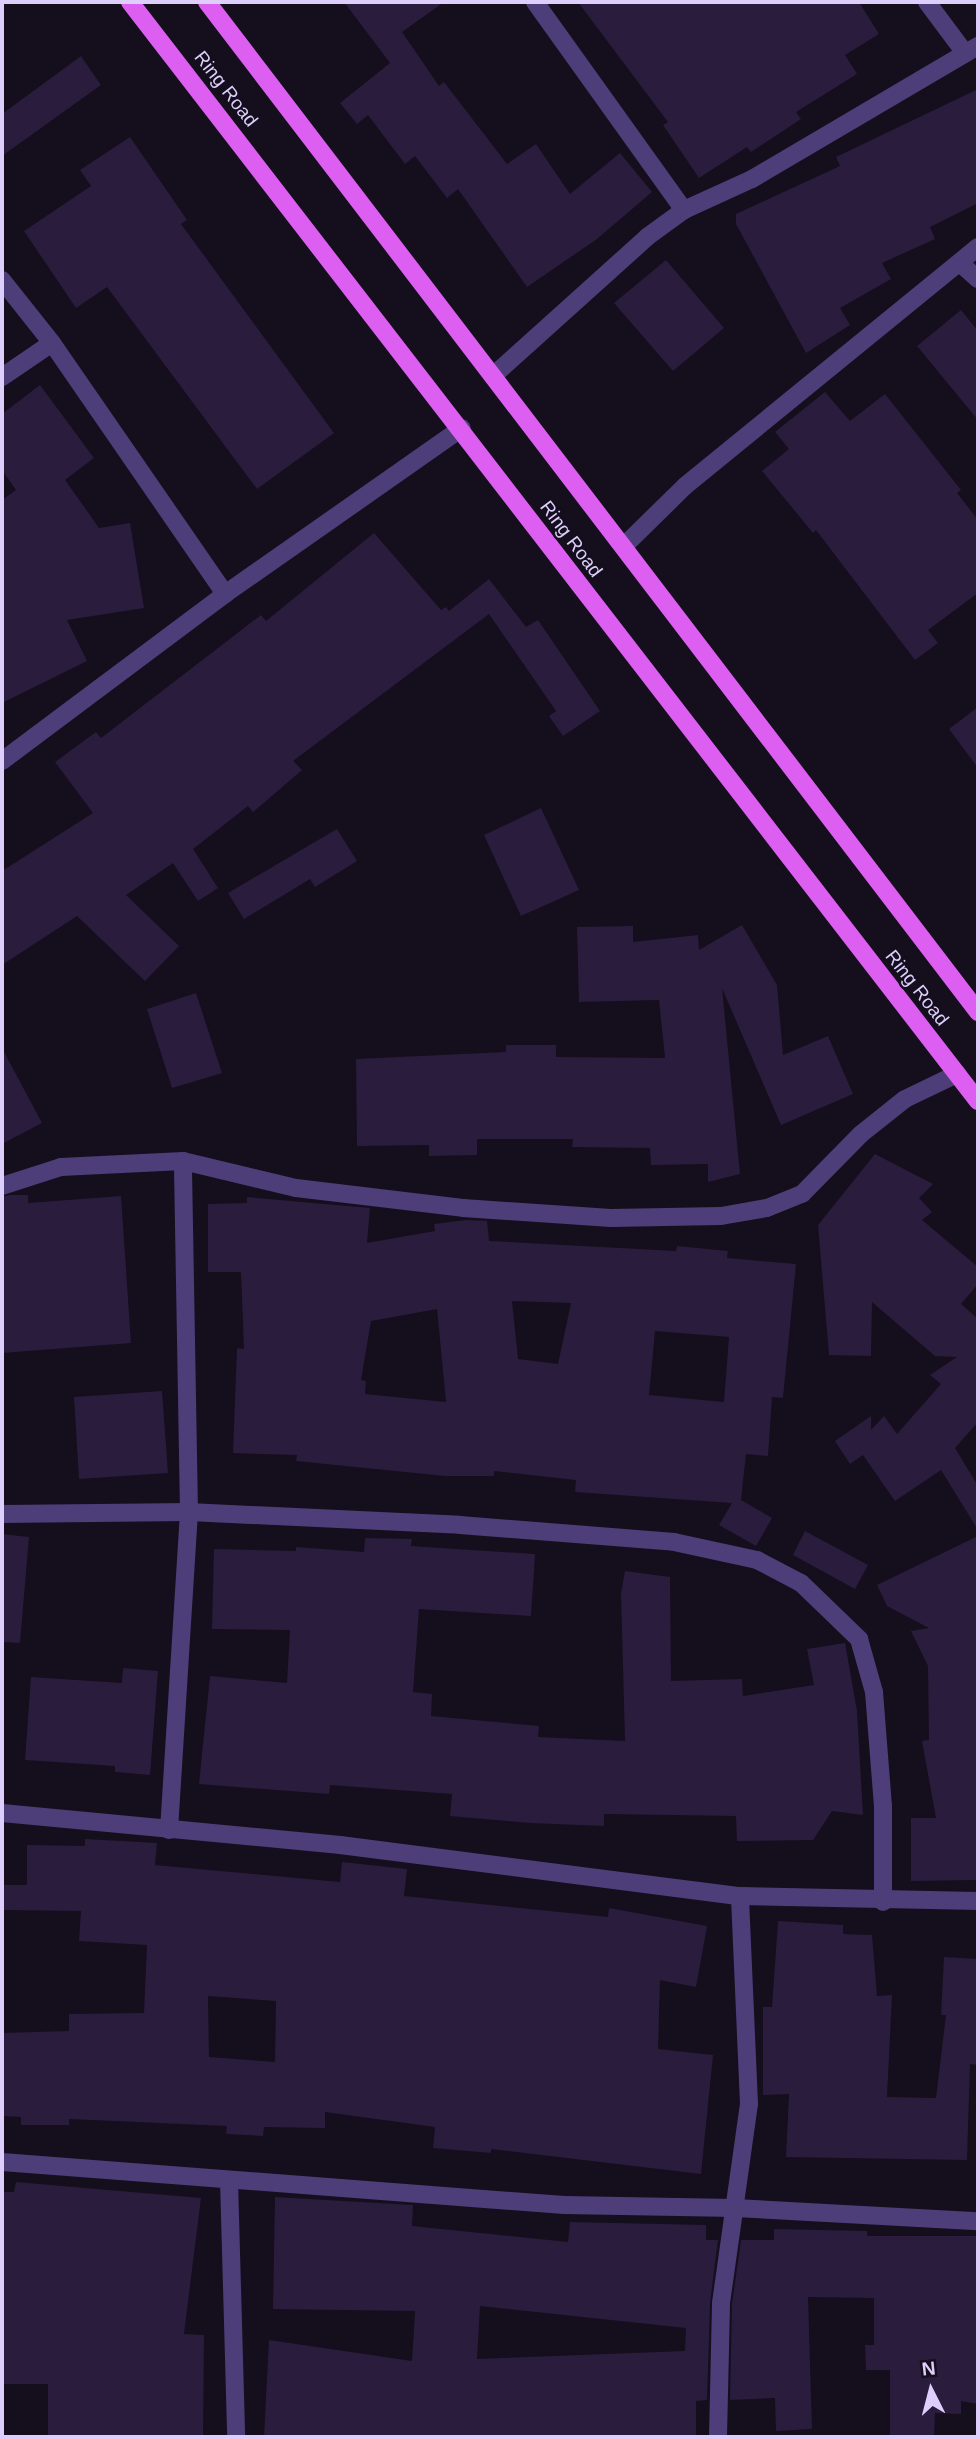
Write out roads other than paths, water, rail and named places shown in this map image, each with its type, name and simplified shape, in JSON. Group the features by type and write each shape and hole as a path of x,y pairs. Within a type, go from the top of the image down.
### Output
{"main road":[{"name":"Ring Road","path":"130,2 462,428 978,1101"},
{"name":"Ring Road","path":"207,2 625,544 978,1012"}],"street":[{"path":"535,2 684,210"},
{"path":"494,375 647,237 684,210 752,179 972,50 927,2"},
{"path":"625,544 695,477 978,247"},
{"path":"960,263 978,279"},
{"path":"2,280 52,343 225,594"},
{"path":"2,377 52,343"},
{"path":"2,761 225,594 462,428"},
{"path":"2,1186 61,1167 183,1161 296,1188 463,1208 611,1218 721,1216 766,1208 802,1194 861,1134 905,1099 957,1074"},
{"path":"169,1830 189,1512 183,1161"},
{"path":"2,1514 189,1512 674,1542 757,1560 801,1583 859,1639 874,1692 883,1806 883,1902"},
{"path":"2,1813 340,1845 740,1896 883,1902 978,1901"},
{"path":"718,2437 721,2303 749,2104 740,1896"},
{"path":"2,2162 564,2205 735,2208 978,2221"},
{"path":"229,2179 236,2437"}]}
